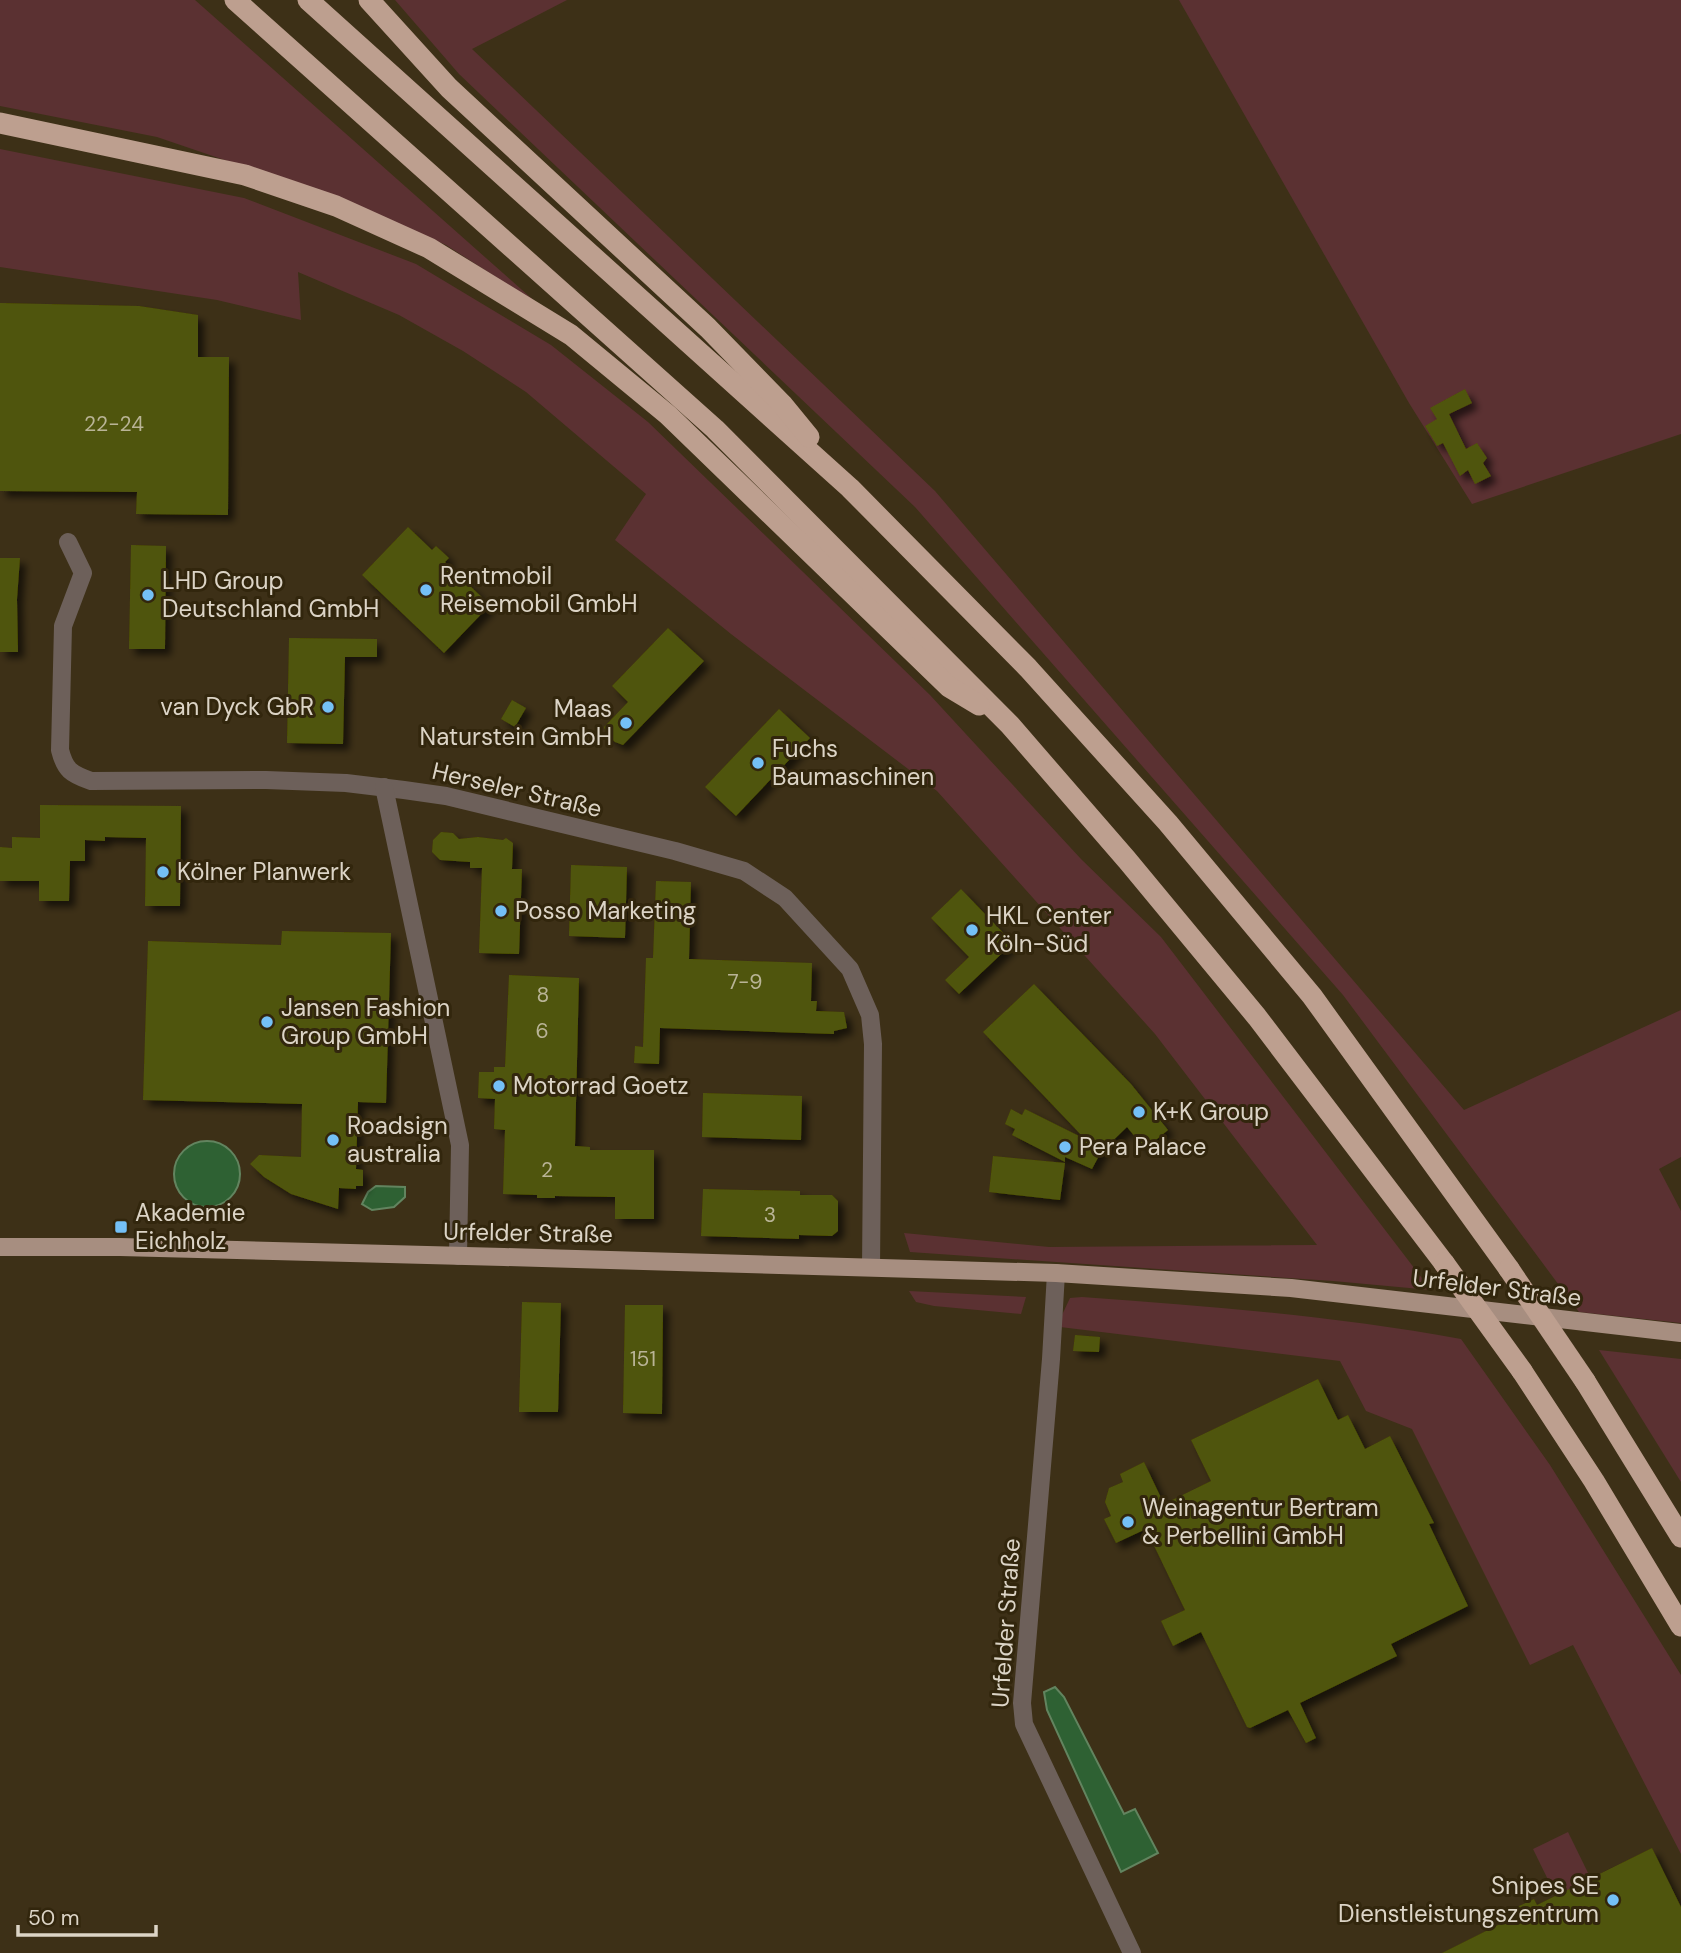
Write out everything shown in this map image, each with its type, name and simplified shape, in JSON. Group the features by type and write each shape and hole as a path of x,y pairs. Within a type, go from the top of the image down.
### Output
{"highway":[{"path":"235,0 715,429 1010,725 1127,860 1257,1017 1444,1263 1522,1371 1594,1481 1681,1626"},
{"path":"308,0 850,488 1028,668 1168,823 1312,996 1509,1269 1585,1381 1681,1537"},
{"path":"369,0 449,88 708,328 782,404 850,488"},
{"path":"0,123 245,175 336,206 429,248 582,343 668,415 949,687 1010,725"}],"main road":[{"name":"Urfelder Straße","path":"0,1247 121,1247 1056,1273 1291,1288 1681,1333"}],"street":[{"name":"Herseler Straße","path":"68,541 83,573 63,626 60,750 64,766 77,776 91,781 267,780 346,783 446,796 675,851 744,871 785,898 850,969 870,1015 873,1044 871,1267"},
{"path":"384,788 460,1145 458,1256"},
{"name":"Urfelder Straße","path":"1056,1273 1022,1703 1024,1724 1132,1953"}],"shaded area":[{"path":"0,0 195,0 539,305 446,245 347,202 157,137 0,106"},
{"path":"395,0 567,0 472,49 935,491 1464,1110 1681,1010 1681,1157 1659,1169 1681,1211 1681,1323 1579,1312 1343,995 915,507 459,74"},
{"path":"1179,0 1681,0 1681,434 1472,504 1409,403"},
{"path":"0,149 244,198 416,264 551,345 648,422 930,695 1081,859 1161,937 1431,1290 910,1252 904,1233 1049,1247 1317,1245 1155,1034 937,791 731,634 615,540 646,494 526,392 463,351 399,315 298,272 301,320 217,300 0,267"},
{"path":"201,1141 213,1141 225,1146 235,1156 240,1174 238,1187 225,1202 213,1207 201,1207 189,1202 179,1192 174,1180 174,1168 179,1156 189,1146"},
{"path":"376,1186 405,1187 405,1197 394,1207 372,1210 362,1204 368,1192"},
{"path":"909,1291 1026,1297 1021,1314 934,1306 916,1302"},
{"path":"1070,1298 1319,1318 1461,1339 1550,1465 1681,1675 1681,1854 1573,1645 1530,1665 1412,1429 1366,1411 1340,1361 1060,1327"},
{"path":"1599,1350 1681,1359 1681,1482"},
{"path":"1055,1687 1064,1697 1124,1814 1135,1809 1158,1853 1121,1872 1047,1710 1044,1692"},
{"path":"1568,1832 1591,1879 1556,1896 1533,1849"}],"building":[{"path":"0,303 139,306 198,315 198,357 229,357 228,515 136,514 137,492 0,491"},
{"path":"1465,389 1472,403 1449,414 1466,449 1477,443 1487,458 1483,463 1491,476 1475,484 1468,470 1460,476 1443,443 1437,446 1425,426 1437,419 1430,408"},
{"name":"Rentmobil Reisemobil GmbH","path":"408,527 432,550 436,546 449,558 445,562 490,605 444,653 362,575"},
{"name":"LHD Group Deutschland GmbH","path":"131,545 166,546 165,649 129,649"},
{"path":"0,558 20,558 17,599 18,652 0,652"},
{"path":"668,628 704,661 623,745 615,742 607,735 604,727 628,702 612,686"},
{"path":"289,638 377,639 377,657 345,657 343,744 287,743"},
{"path":"512,700 526,708 515,727 501,719"},
{"name":"Fuchs Baumaschinen","path":"779,709 810,738 736,816 705,787"},
{"path":"40,805 181,806 180,906 145,906 146,838 105,837 105,841 85,840 85,861 70,861 69,901 39,901 39,881 0,881 0,847 12,848 12,837 40,838"},
{"name":"Posso Marketing","path":"441,832 453,833 459,839 506,838 513,843 512,869 522,869 519,954 479,953 482,868 470,868 470,862 440,860 432,852 433,840"},
{"path":"571,865 627,867 625,938 569,936"},
{"path":"656,881 691,882 689,959 812,963 811,1001 817,1001 816,1011 844,1012 847,1028 834,1031 834,1034 660,1028 659,1064 634,1063 635,1046 643,1047 646,958 653,958"},
{"name":"HKL Center Köln-Süd","path":"961,889 1013,943 959,994 945,980 969,957 931,918"},
{"name":"Jansen Fashion Group GmbH","path":"282,931 391,933 386,1103 358,1102 356,1169 363,1170 363,1186 356,1186 356,1189 339,1188 338,1209 291,1194 264,1177 250,1164 259,1155 301,1157 302,1104 143,1100 148,941 281,945"},
{"path":"509,975 579,978 575,1146 590,1147 590,1150 654,1150 654,1219 615,1219 615,1197 537,1198 537,1195 503,1194 505,1130 494,1129 495,1099 478,1098 479,1072 494,1072 494,1067 505,1067"},
{"path":"1034,984 1131,1084 1168,1130 1145,1149 1127,1127 1101,1152 1092,1169 1065,1157 1065,1162 1012,1135 1015,1129 1005,1124 1011,1109 1022,1115 1025,1109 1085,1139 983,1032"},
{"path":"703,1093 802,1096 801,1140 702,1137"},
{"path":"993,1156 1065,1163 1060,1200 989,1192"},
{"path":"703,1189 800,1191 800,1195 832,1195 838,1201 838,1231 832,1236 799,1235 799,1239 701,1236"},
{"path":"522,1302 561,1303 558,1412 519,1412"},
{"path":"625,1305 663,1305 662,1414 623,1413"},
{"path":"1075,1335 1100,1337 1099,1352 1073,1351"},
{"path":"1318,1379 1338,1420 1348,1415 1365,1449 1390,1436 1434,1523 1429,1524 1468,1606 1391,1644 1397,1656 1300,1703 1316,1738 1306,1743 1288,1710 1247,1727 1201,1632 1173,1646 1161,1621 1185,1610 1146,1529 1116,1543 1104,1519 1111,1516 1105,1502 1109,1488 1123,1482 1120,1474 1144,1462 1164,1504 1211,1481 1191,1440"},
{"name":"Snipes SE Dienstleistungszentrum","path":"1652,1848 1681,1907 1681,1953 1442,1953 1520,1914 1517,1907 1534,1899 1537,1905"}],"place":[{"name":"Rentmobil Reisemobil GmbH","path":"426,590"},
{"name":"LHD Group Deutschland GmbH","path":"148,595"},
{"name":"van Dyck GbR","path":"328,707"},
{"name":"Maas Naturstein GmbH","path":"626,723"},
{"name":"Fuchs Baumaschinen","path":"758,763"},
{"name":"Kölner Planwerk","path":"163,872"},
{"name":"Posso Marketing","path":"501,911"},
{"name":"HKL Center Köln-Süd","path":"972,930"},
{"name":"Jansen Fashion Group GmbH","path":"267,1022"},
{"name":"Motorrad Goetz","path":"499,1086"},
{"name":"K+K Group","path":"1139,1112"},
{"name":"Roadsign australia","path":"333,1140"},
{"name":"Pera Palace","path":"1065,1147"},
{"name":"Akademie Eichholz","path":"121,1227"},
{"name":"Weinagentur Bertram & Perbellini GmbH","path":"1128,1522"},
{"name":"Snipes SE Dienstleistungszentrum","path":"1613,1900"}]}
